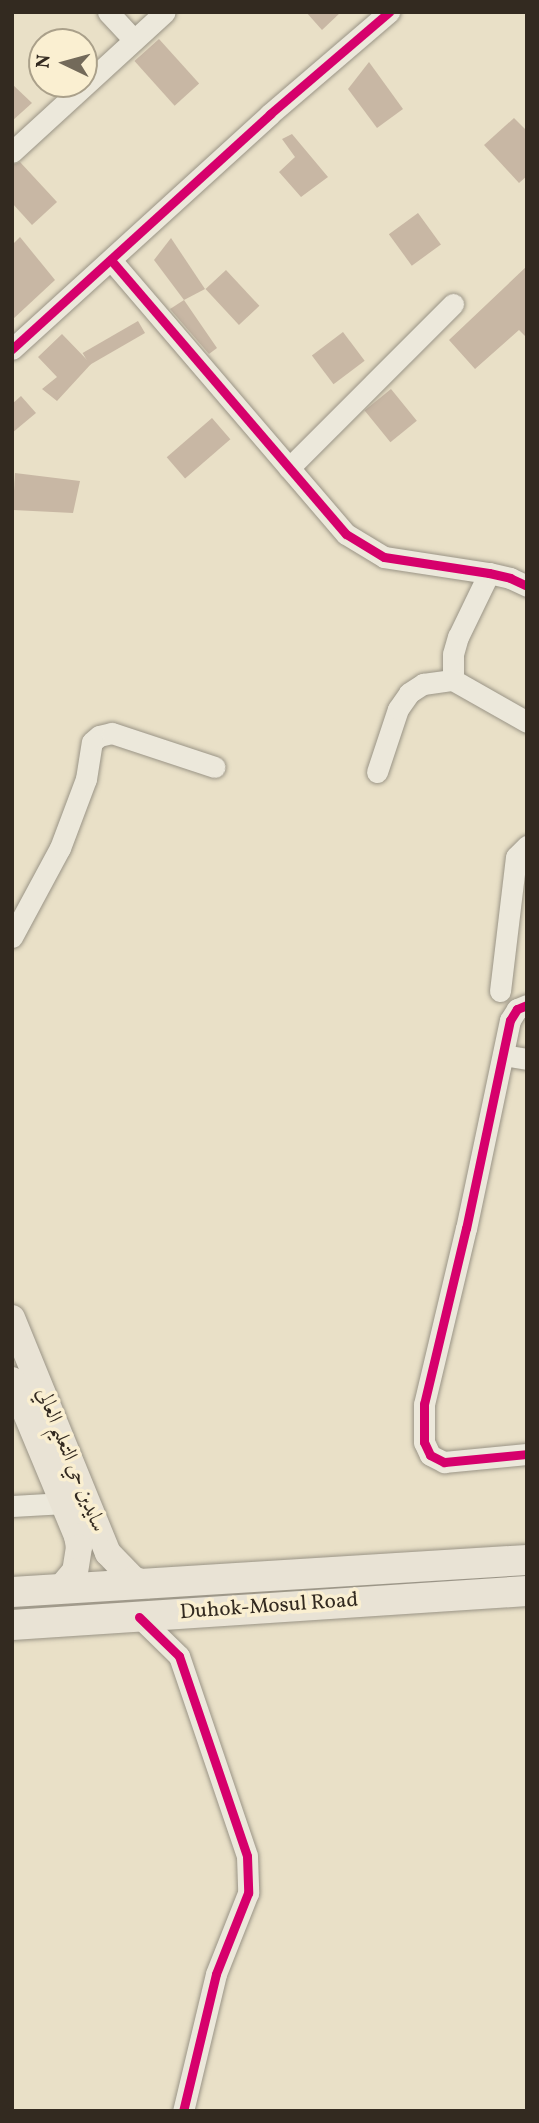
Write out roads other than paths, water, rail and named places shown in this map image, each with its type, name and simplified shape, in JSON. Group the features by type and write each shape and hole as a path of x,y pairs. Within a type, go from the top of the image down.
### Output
{"highway":[{"name":"Duhok-Mosul Road","path":"12,1592 527,1560"},
{"name":"Duhok-Mosul Road","path":"12,1625 527,1591"}],"main road":[{"name":"سايدين حي التعليم العالي","path":"12,1318 108,1553 133,1579 149,1585"},
{"name":"سايدين حي التعليم العالي","path":"12,1380 65,1503 79,1547 75,1571 60,1589"}],"street":[{"path":"108,12 134,40"},
{"path":"12,152 165,12"},
{"path":"12,349 270,114 389,12"},
{"path":"111,260 346,534 384,557 489,573 527,586"},
{"path":"289,468 453,304"},
{"path":"453,680 453,654 458,637 489,573"},
{"path":"377,772 398,709 409,693 424,684 453,680 527,722"},
{"path":"12,937 60,848 86,779 92,742 99,736 112,733 215,767"},
{"path":"500,991 516,857 527,846"},
{"path":"527,1005 516,1009 510,1020 424,1404 424,1442 430,1455 443,1462 527,1454"},
{"path":"503,1055 527,1059"},
{"path":"12,1506 65,1503"},
{"path":"139,1617 179,1656 247,1856 248,1893 216,1974 183,2111"}]}
